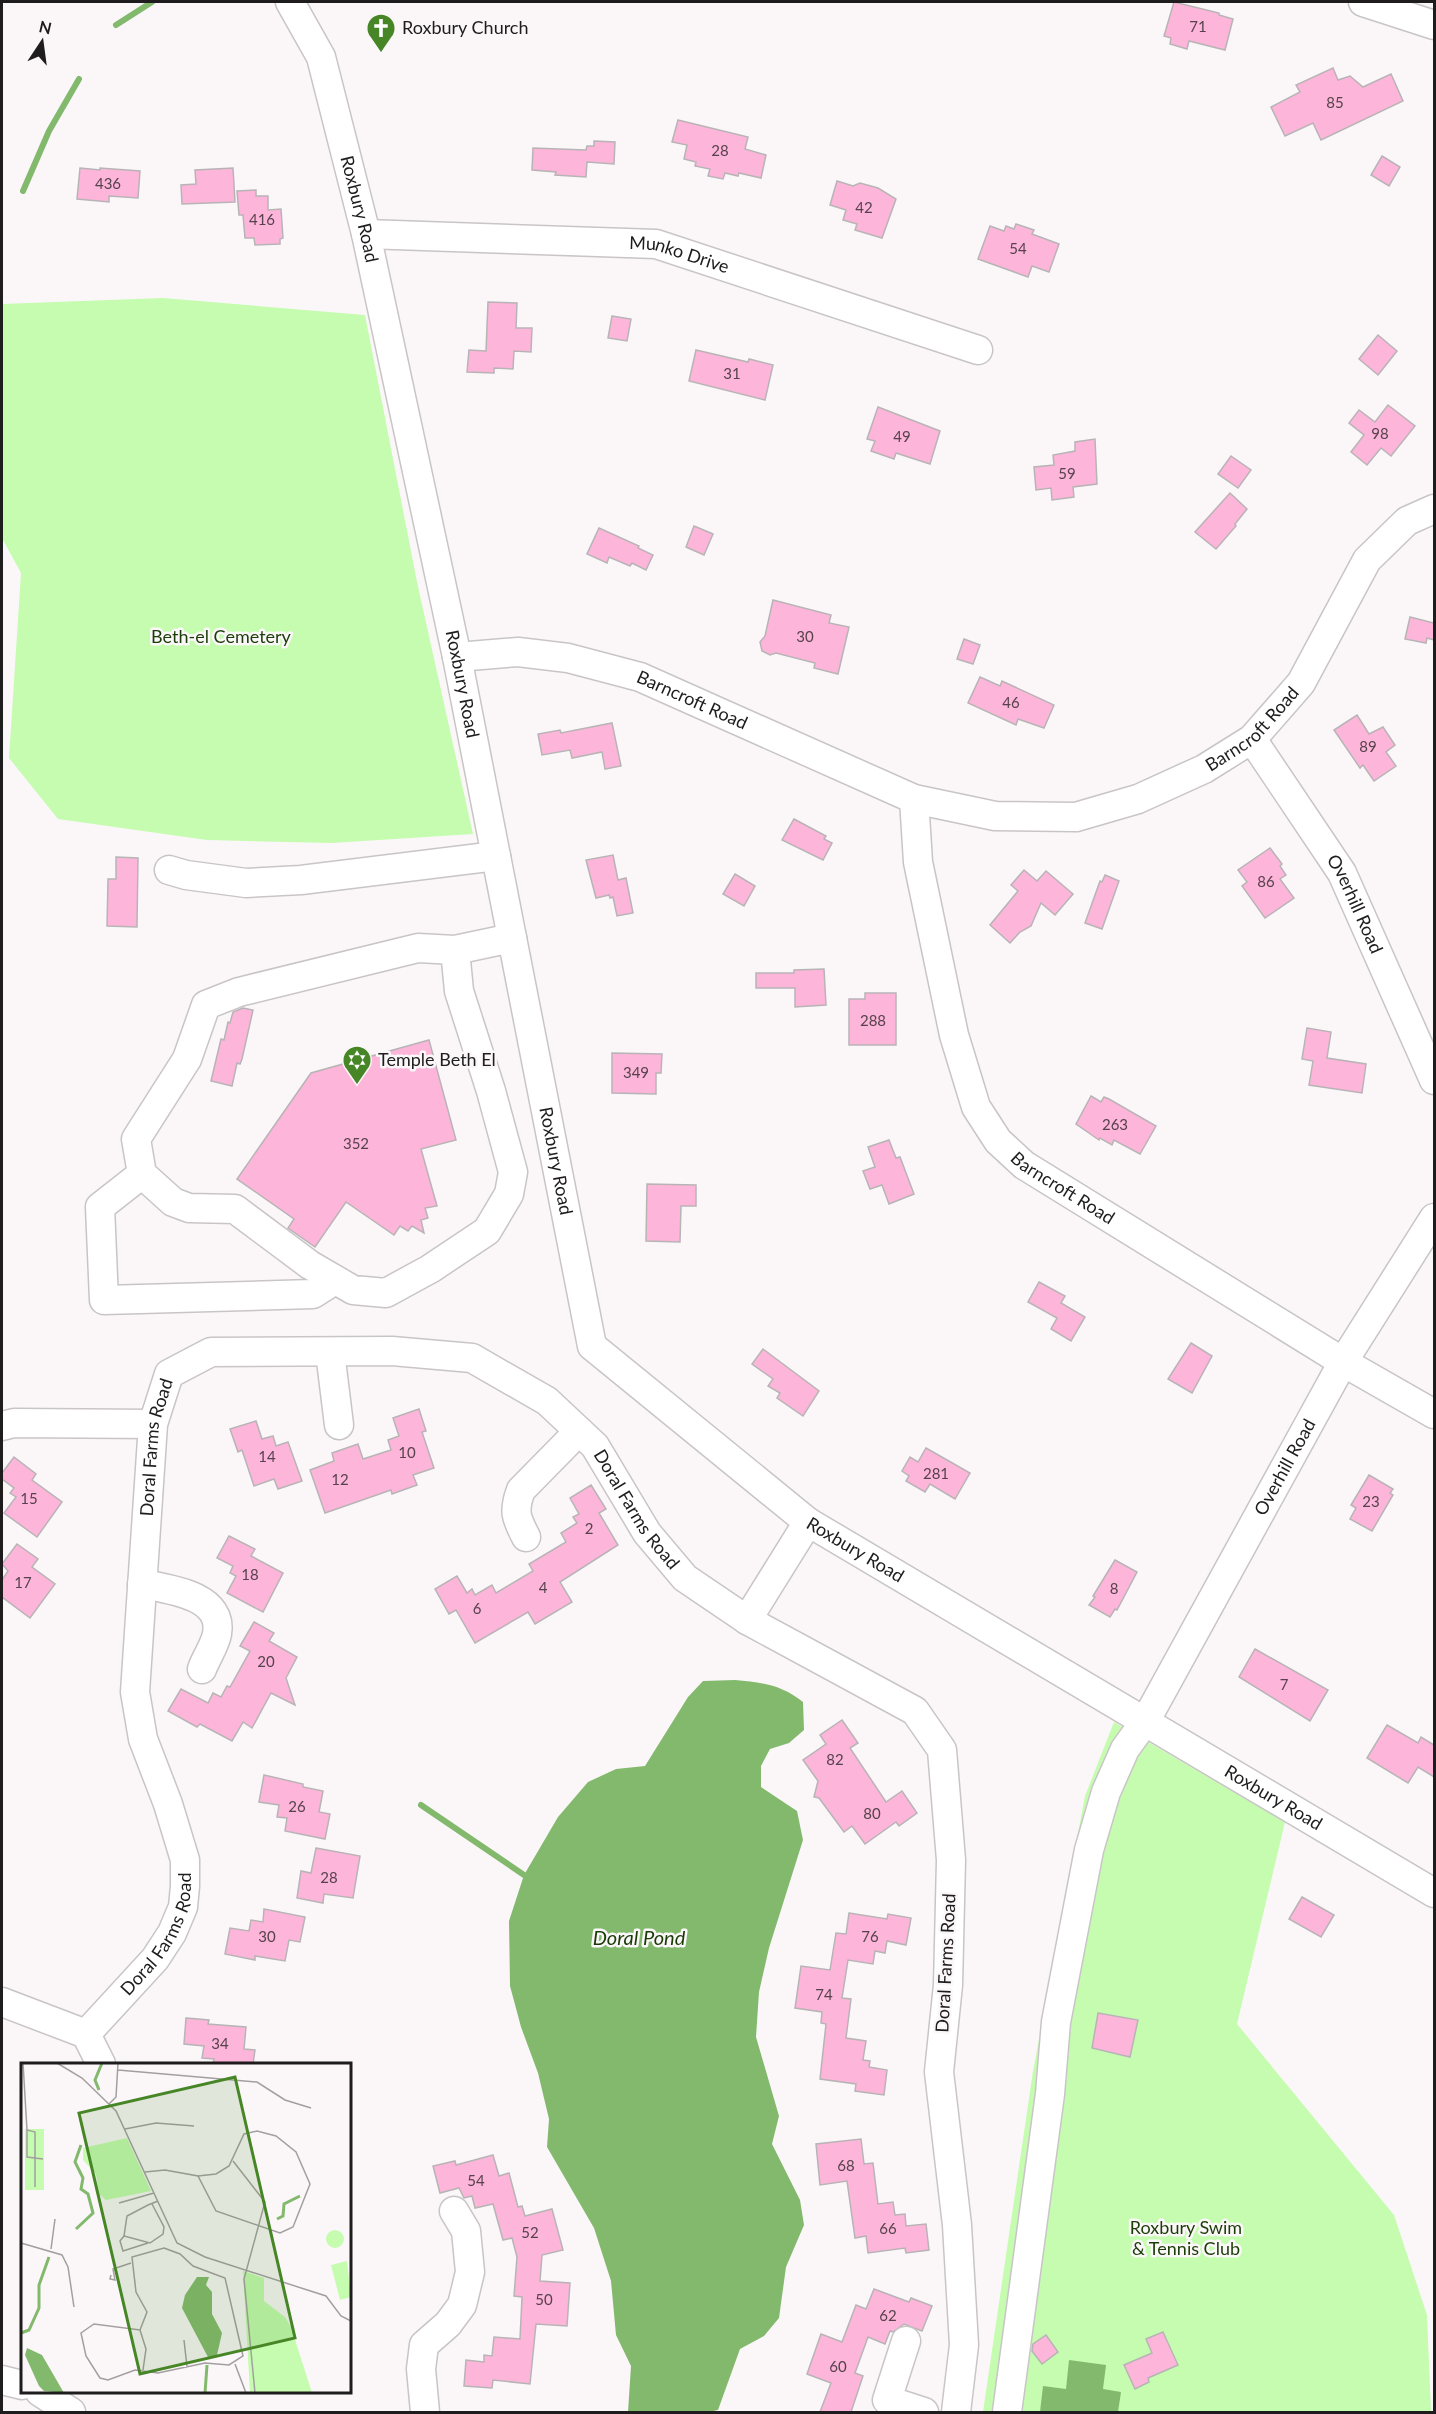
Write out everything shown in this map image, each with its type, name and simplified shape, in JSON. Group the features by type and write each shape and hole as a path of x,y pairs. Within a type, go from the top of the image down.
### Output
{"street":[{"name":"Roxbury Road","path":"290,2 321,57 344,138 366,234 457,657 592,1346 808,1522 1146,1720 1434,1893"},
{"path":"1363,2 1434,25"},
{"name":"Munko Drive","path":"366,234 656,244 978,350"},
{"name":"Barncroft Road","path":"457,657 518,652 568,658 640,677 914,800 995,816 1076,817 1137,799 1204,769 1252,739 1301,683 1367,560 1407,521 1434,509"},
{"name":"Overhill Road","path":"1252,739 1342,873 1434,1080"},
{"name":"Barncroft Road","path":"914,800 918,862 954,1035 976,1107 998,1141 1023,1165 1343,1362 1434,1414"},
{"path":"170,870 186,875 246,883 301,880 496,856"},
{"path":"455,950 459,991 491,1091 513,1172 509,1194 487,1232 430,1269 386,1293 353,1290 310,1264 235,1209 189,1208 173,1202 142,1174 136,1139 187,1059 206,1005 239,992 418,948 455,950 512,938"},
{"path":"142,1174 100,1207 104,1300 313,1294 335,1280"},
{"name":"Overhill Road","path":"1007,2412 1050,2094 1056,2022 1089,1850 1106,1792 1125,1749 1146,1720 1343,1362 1434,1218"},
{"name":"Doral Farms Road","path":"86,2034 154,1959 172,1933 183,1907 185,1860 168,1804 143,1739 135,1692 153,1424 170,1374 211,1353 392,1351 472,1358 547,1401 595,1446 647,1533 685,1578 747,1620 915,1711 942,1750 951,1860 948,1985 939,2072 957,2225 964,2345 956,2412"},
{"path":"330,1352 339,1425"},
{"path":"2,1426 14,1423 153,1424"},
{"path":"526,1536 516,1519 516,1502 521,1490 579,1431"},
{"path":"747,1620 808,1522"},
{"path":"142,1584 193,1596 208,1607 217,1622 217,1634 202,1669"},
{"path":"2,2002 86,2034 100,2063"},
{"path":"425,2412 421,2369 424,2345 448,2324 462,2305 470,2272 466,2231 454,2211"},
{"path":"906,2342 887,2400 924,2412"},
{"path":"2,2380 21,2385"},
{"path":"43,2393 72,2412"}],"green space":[{"name":"Beth-el Cemetery","path":"163,298 365,315 417,582 473,834 332,843 207,840 58,819 9,758 21,573 2,538 2,304"},
{"name":"Roxbury Swim & Tennis Club","path":"1114,1722 1285,1822 1237,2024 1394,2215 1427,2315 1431,2412 983,2412 1033,2071 1085,1796"}],"water":[{"name":"Doral Pond","path":"735,1680 771,1685 803,1702 804,1730 789,1743 770,1749 761,1766 761,1787 797,1811 803,1840 769,1948 759,1992 756,2037 779,2116 772,2144 800,2200 804,2225 786,2267 779,2318 764,2336 740,2349 718,2410 628,2412 631,2366 616,2335 611,2281 594,2228 547,2147 549,2119 538,2073 521,2027 510,1986 509,1921 524,1875 558,1817 588,1782 616,1769 645,1766 688,1697 703,1681"},
{"path":"1069,2360 1106,2365 1103,2389 1121,2392 1118,2412 1040,2412 1043,2386 1066,2389"}],"building":[{"path":"1174,2 1219,13 1219,15 1233,19 1225,50 1189,41 1187,49 1170,44 1171,38 1164,36"},
{"path":"1333,68 1338,80 1350,76 1363,87 1391,74 1403,101 1321,140 1313,123 1285,136 1271,107 1300,92 1296,85"},
{"path":"678,120 748,137 745,149 766,155 761,178 739,173 738,176 725,173 723,179 708,176 710,169 695,166 696,162 684,159 687,145 672,142"},
{"path":"594,141 615,142 614,164 587,162 586,177 555,175 556,172 532,170 533,148 586,150 587,146 594,146"},
{"path":"1382,156 1400,167 1389,186 1371,175"},
{"path":"80,168 140,171 138,198 109,196 109,202 77,199"},
{"path":"233,168 235,202 182,204 181,185 196,184 195,170"},
{"path":"837,181 853,186 860,183 878,188 896,199 882,238 855,230 857,224 843,220 846,210 830,205"},
{"path":"256,190 256,196 268,196 268,210 281,209 283,238 280,239 280,244 255,245 254,238 245,238 243,215 239,215 237,191"},
{"path":"1016,224 1034,230 1032,234 1059,244 1049,272 1032,266 1028,277 978,259 990,226 1004,231 1006,226 1014,229"},
{"path":"488,302 517,303 516,328 532,328 531,352 514,351 513,369 494,368 494,373 467,372 469,350 486,351"},
{"path":"612,316 631,319 627,341 608,338"},
{"path":"1378,335 1397,351 1378,375 1359,359"},
{"path":"696,350 748,362 749,359 773,365 765,400 689,381"},
{"path":"1388,405 1415,426 1391,456 1381,448 1367,465 1351,452 1364,435 1349,423 1359,410 1375,422"},
{"path":"878,407 940,431 930,464 896,453 894,459 871,451 875,441 867,439"},
{"path":"1095,439 1097,484 1073,487 1074,497 1052,500 1051,488 1036,490 1034,467 1054,465 1053,455 1075,451 1075,442"},
{"path":"1231,456 1251,470 1238,488 1218,474"},
{"path":"1230,493 1247,509 1216,549 1195,532"},
{"path":"694,526 713,534 704,555 686,547"},
{"path":"599,528 653,555 646,570 632,563 630,566 609,557 607,563 587,554"},
{"path":"773,600 831,615 829,623 849,627 838,674 814,668 815,663 776,653 770,655 762,651 760,642 765,636"},
{"path":"1410,617 1434,623 1434,640 1427,638 1426,643 1405,639"},
{"path":"964,639 980,645 973,664 957,659"},
{"path":"980,677 1000,686 1002,681 1054,705 1044,728 1018,719 1016,725 968,703"},
{"path":"1357,715 1369,734 1383,727 1395,745 1386,752 1396,766 1374,781 1363,765 1360,768 1334,730"},
{"path":"612,723 621,766 605,769 602,752 572,758 570,750 542,755 538,734 560,730 561,733"},
{"path":"794,819 826,836 824,839 832,843 823,860 782,840"},
{"path":"1270,848 1282,864 1280,866 1286,875 1280,879 1294,898 1265,918 1242,886 1247,882 1238,870"},
{"path":"613,855 618,880 626,878 633,913 617,916 613,897 610,898 609,895 596,898 586,860"},
{"path":"116,857 138,858 137,927 107,926 108,879 116,879"},
{"path":"1024,870 1037,881 1046,871 1073,894 1055,915 1041,903 1031,926 1020,932 1010,943 990,925 1018,891 1011,885"},
{"path":"735,874 755,886 744,906 723,894"},
{"path":"1105,875 1119,881 1102,929 1085,923 1100,881 1102,882"},
{"path":"824,969 826,1005 795,1007 795,988 756,988 756,973 794,973 794,970"},
{"path":"865,993 896,993 896,1045 849,1045 849,999 865,999"},
{"path":"243,1008 253,1010 242,1059 240,1064 237,1063 232,1086 211,1081 221,1039 224,1040 228,1022 230,1023 233,1012"},
{"path":"1307,1028 1331,1032 1327,1058 1366,1064 1362,1093 1309,1085 1313,1061 1302,1059"},
{"path":"429,1040 456,1140 421,1149 437,1206 425,1208 428,1218 421,1220 424,1233 412,1226 408,1231 400,1226 394,1235 346,1202 315,1247 288,1228 294,1219 237,1179 311,1073"},
{"path":"612,1053 662,1054 661,1073 656,1073 656,1094 612,1093"},
{"path":"1091,1096 1101,1102 1104,1097 1109,1099 1156,1126 1140,1154 1114,1140 1112,1145 1100,1138 1099,1140 1076,1124"},
{"path":"889,1140 896,1158 900,1157 914,1194 889,1204 882,1185 870,1189 863,1171 875,1167 868,1147"},
{"path":"647,1184 696,1185 696,1206 681,1206 680,1242 646,1241"},
{"path":"1039,1282 1065,1296 1061,1303 1085,1317 1071,1341 1051,1329 1057,1318 1028,1302"},
{"path":"1191,1343 1212,1356 1192,1393 1168,1379"},
{"path":"763,1349 819,1391 803,1416 777,1398 780,1393 768,1386 773,1379 752,1364"},
{"path":"419,1409 426,1431 422,1432 434,1468 413,1475 417,1485 392,1494 391,1490 325,1513 310,1470 334,1461 332,1453 358,1444 363,1459 391,1450 388,1440 399,1436 393,1418"},
{"path":"256,1421 262,1439 273,1436 276,1446 288,1442 302,1481 278,1489 274,1479 254,1486 242,1450 238,1452 230,1429"},
{"path":"926,1448 970,1473 955,1499 930,1484 925,1492 906,1481 909,1476 902,1471 910,1457 918,1462"},
{"path":"14,1457 36,1474 32,1480 62,1502 37,1537 4,1513 16,1497 10,1493 14,1488 2,1479 2,1473"},
{"path":"1369,1475 1393,1489 1390,1493 1393,1495 1372,1531 1350,1519 1356,1508 1351,1505"},
{"path":"591,1485 606,1509 599,1513 618,1545 560,1582 572,1602 535,1624 528,1612 475,1643 456,1610 449,1614 435,1589 457,1576 467,1593 472,1589 475,1595 492,1585 496,1593 533,1571 529,1564 566,1542 561,1533 577,1523 573,1517 579,1514 570,1498"},
{"path":"229,1536 255,1549 251,1556 283,1573 263,1612 227,1593 236,1576 230,1573 233,1566 217,1558"},
{"path":"17,1544 38,1559 32,1567 55,1584 30,1618 2,1597 2,1580 8,1571 2,1564"},
{"path":"1115,1560 1137,1572 1117,1610 1115,1609 1110,1617 1089,1605"},
{"path":"254,1622 274,1633 269,1641 297,1657 286,1678 295,1705 271,1693 252,1728 243,1722 232,1741 200,1724 197,1727 168,1711 181,1689 208,1703 213,1693 221,1697 227,1686 230,1687 250,1651 240,1646"},
{"path":"1255,1649 1328,1690 1310,1721 1239,1677"},
{"path":"842,1720 858,1743 850,1748 886,1802 902,1791 917,1813 899,1826 896,1822 865,1844 852,1826 844,1832 819,1798 814,1797 818,1781 803,1760 826,1744 820,1735"},
{"path":"1387,1725 1418,1743 1421,1737 1434,1745 1434,1777 1418,1767 1408,1783 1367,1758"},
{"path":"264,1775 323,1791 319,1812 330,1814 325,1839 285,1831 287,1818 277,1817 279,1805 259,1802"},
{"path":"316,1848 360,1856 353,1898 324,1894 323,1903 297,1898 301,1871 311,1873"},
{"path":"1302,1897 1334,1915 1321,1937 1289,1919"},
{"path":"264,1909 305,1917 300,1942 289,1940 285,1961 255,1956 255,1960 225,1954 230,1928 249,1931 251,1920 263,1922"},
{"path":"849,1913 887,1919 888,1914 911,1918 906,1945 887,1941 885,1953 875,1951 873,1964 848,1960 842,1998 851,1999 846,2038 866,2041 863,2060 870,2061 869,2067 887,2070 884,2095 855,2091 856,2084 820,2079 826,2024 821,2023 822,2012 795,2008 801,1966 830,1970 836,1933 846,1934"},
{"path":"1098,2013 1138,2020 1130,2057 1092,2048"},
{"path":"186,2018 209,2020 208,2024 246,2027 244,2049 255,2050 253,2063 213,2063 214,2059 202,2058 204,2046 184,2044"},
{"path":"861,2139 864,2164 873,2163 878,2204 893,2202 895,2215 905,2214 906,2226 926,2224 929,2250 906,2253 905,2248 868,2253 866,2236 855,2238 847,2181 820,2185 816,2144"},
{"path":"493,2155 499,2176 509,2173 518,2207 522,2206 525,2216 552,2209 563,2250 542,2255 540,2281 570,2283 567,2326 536,2324 530,2384 493,2380 492,2388 464,2386 466,2360 484,2362 484,2355 492,2356 494,2337 520,2339 522,2297 514,2296 517,2257 512,2238 503,2240 493,2204 475,2208 472,2196 464,2198 459,2188 440,2193 433,2166 455,2161 456,2165"},
{"path":"874,2289 909,2302 911,2298 932,2306 922,2331 904,2324 893,2332 890,2331 885,2344 868,2337 855,2373 863,2376 851,2412 820,2412 831,2383 807,2374 821,2334 842,2342 856,2305 866,2309"},
{"path":"1163,2332 1178,2365 1148,2378 1149,2382 1135,2389 1124,2365 1152,2353 1146,2339"},
{"path":"1046,2335 1058,2352 1042,2364 1032,2351 1033,2344"}],"waterway":[{"path":"116,25 152,2"},
{"path":"23,191 49,131 79,79"},
{"path":"421,1805 524,1875"}],"place":[{"name":"Roxbury Church","path":"381,54"},
{"name":"Temple Beth El","path":"357,1086"}]}
